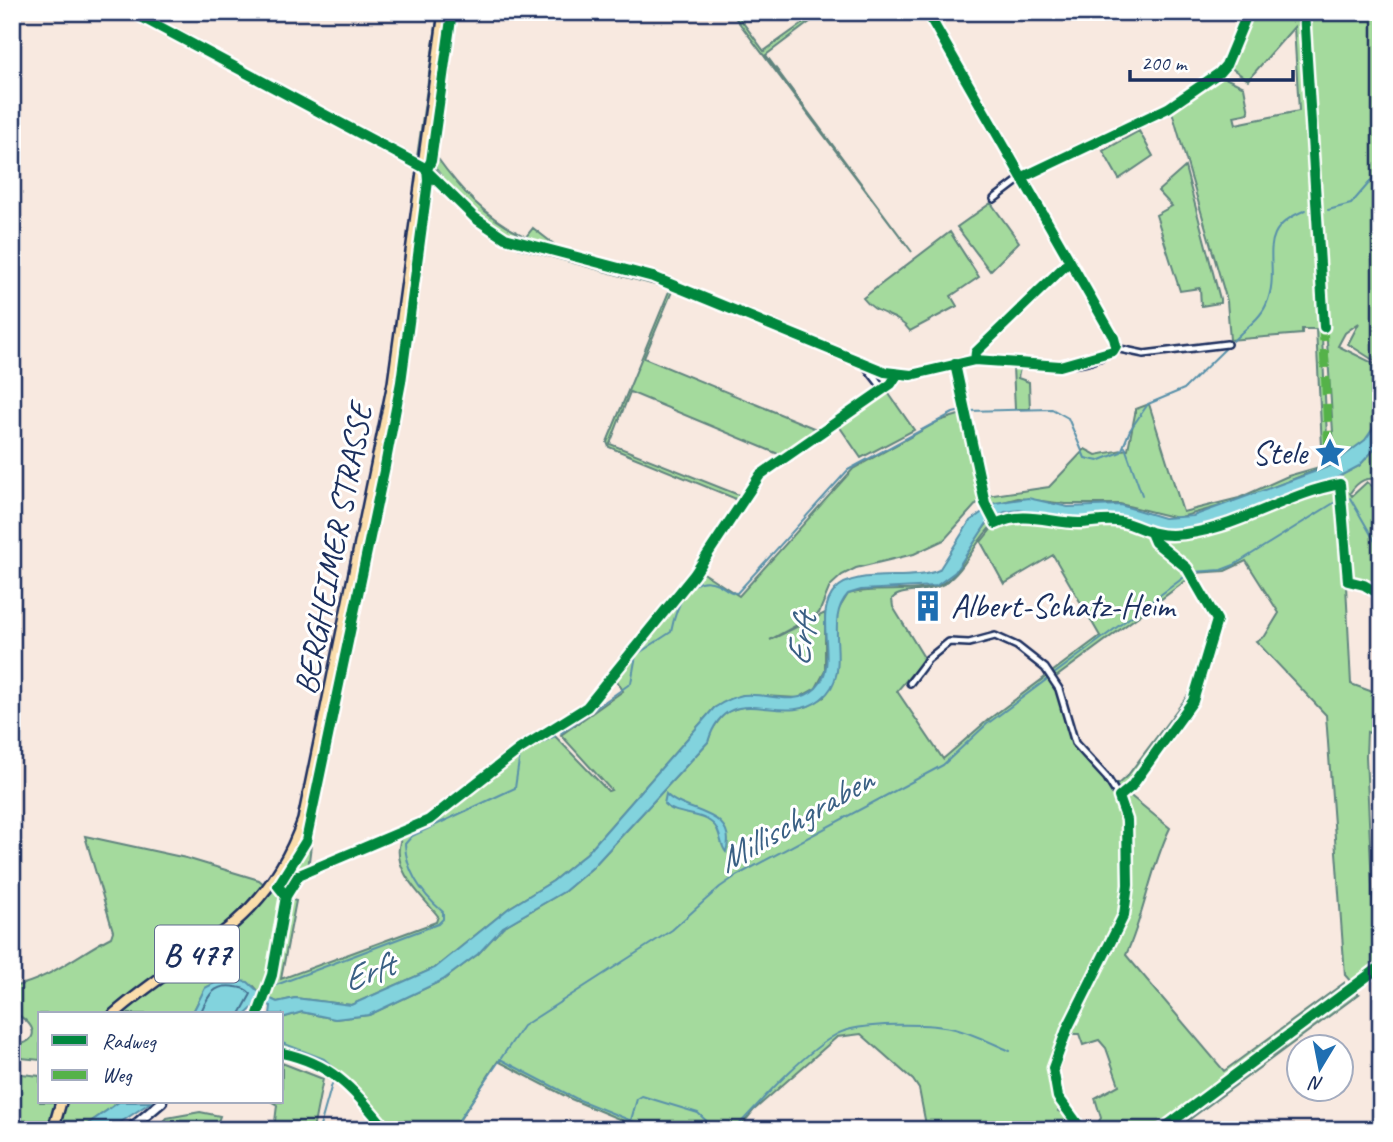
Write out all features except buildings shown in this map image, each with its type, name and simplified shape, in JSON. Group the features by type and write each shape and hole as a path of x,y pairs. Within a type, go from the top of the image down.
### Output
{"main road":[{"name":"BERGHEIMER STRASSE","path":"117,1012 234,926 272,884 300,829 318,754 393,383 444,12"},
{"path":"1161,1130 1381,966"},
{"path":"284,1054 314,1062 335,1073 387,1130"},
{"path":"52,1130 60,1104"},
{"path":"128,1130 160,1104"}],"street":[{"path":"927,12 1114,338 1115,348"},
{"path":"423,167 475,218 505,238 653,277 897,375 975,360 1060,366 1092,358 1115,348 1144,354 1227,344"},
{"path":"993,199 1023,177"},
{"path":"975,360 976,352 1070,261"},
{"path":"864,364 882,387 891,384 897,375"},
{"path":"1119,797 1131,786 1191,705 1207,662 1217,620 1189,571"},
{"path":"1367,587 1381,595"},
{"path":"910,683 928,659 946,643 970,643 989,635 1017,646 1051,675 1075,743 1119,797 1127,820 1128,885 1124,915 1068,1027 1054,1068 1058,1097 1082,1130"},
{"path":"259,1012 272,975 287,901 285,892 272,884"}],"green space":[{"path":"438,12 441,12 418,161 262,80 270,81 417,157"},
{"path":"452,12 456,12 436,156 475,202 497,220 524,236 520,238 508,237 483,221 432,164"},
{"path":"731,12 735,12 764,51 810,18 806,12 823,12 766,55 912,252"},
{"path":"1249,12 1381,12 1381,365 1348,344 1359,323 1345,333 1338,346 1381,367 1376,423 1362,444 1335,462 1324,297 1322,278 1319,278 1328,456 1333,463 1242,500 1177,518 1120,504 1065,504 1018,498 988,506 967,413 987,496 1049,487 1085,449 1096,455 1128,449 1136,409 1149,404 1183,512 1239,498 1288,476 1323,466 1316,329 1302,329 1302,334 1230,340 1227,301 1171,108 1219,75 1244,87 1249,113 1234,116 1236,124 1299,111 1294,27 1248,80 1227,65"},
{"path":"1139,131 1153,156 1119,179 1103,151"},
{"path":"1185,167 1220,303 1201,306 1200,288 1180,291 1156,215 1172,206 1158,191"},
{"path":"430,180 440,185 473,219 500,238 670,286 673,289 644,358 821,431 783,456 630,392 610,444 744,497 739,505 734,498 609,447 607,442 670,289 518,248 486,232 432,184 405,383 312,837 308,869 298,874 286,889 282,883 305,846 316,803 402,383"},
{"path":"427,181 399,381 357,598 305,840 282,880 306,821 337,679 380,466 423,185"},
{"path":"991,203 1019,242 990,271 957,227"},
{"path":"533,228 559,248 653,272 805,335 656,275 526,243 525,238"},
{"path":"950,232 979,277 951,296 957,306 910,331 899,320 874,308 863,298"},
{"path":"1013,367 1020,368 1018,378 1029,382 1030,409 1015,409"},
{"path":"887,391 914,430 861,458 837,423"},
{"path":"965,413 981,491 979,501 944,540 914,554 856,568 842,575 830,586 819,613 770,640 825,613 825,671 816,688 798,698 743,695 714,708 587,853 553,881 509,908 435,968 351,1005 295,998 277,1002 266,997 275,971 289,899 296,901 281,979 436,922 438,916 410,882 400,863 402,837 449,808 551,732 608,791 611,790 561,735 623,691 615,677 699,570 739,596 853,469 939,421"},
{"path":"1381,442 1381,483 1372,479 1364,480 1350,493 1352,496 1367,482 1381,493 1381,587 1378,591 1353,581 1346,585 1351,684 1381,695 1381,737 1367,732 1366,756 1373,908 1381,960 1351,982 1345,975 1326,715 1256,641 1265,636 1279,613 1246,561 1225,571 1194,573 1189,565 1157,540 1159,536 1207,531 1298,499 1343,487 1343,478 1339,476 1359,466"},
{"path":"1014,517 1075,524 1125,524 1140,531 1177,560 1191,577 1056,677 1052,672 1100,636 1053,555 1004,584 981,542 993,527"},
{"path":"991,520 994,524 952,578 937,587 901,594 892,599 893,607 923,656 922,662 897,691 943,759 989,719 1048,675 1057,692 1074,745 1108,783 1119,803 1124,819 1128,856 1123,910 1119,925 1061,1034 1051,1069 1058,1111 1065,1114 1080,1130 927,1130 919,1089 913,1080 861,1034 837,1037 754,1110 738,1130 645,1130 571,1099 498,1061 453,1130 391,1130 356,1090 331,1070 301,1055 284,1051 284,1017 302,1012 335,1019 369,1015 443,980 478,954 503,927 565,891 592,868 708,742 711,731 725,712 748,705 794,709 808,706 824,697 837,612 848,594 929,588 940,584 956,572"},
{"path":"1214,615 1215,620 1192,701 1132,784 1120,791 1113,782 1118,784 1128,775 1188,695 1201,664"},
{"path":"1127,793 1170,828 1157,859 1126,955 1224,1071 1344,983 1344,986 1153,1130 1093,1130 1101,1118 1095,1098 1119,1085 1106,1048 1099,1040 1083,1045 1079,1034 1074,1034 1069,1027 1129,909 1129,818 1124,798"},
{"path":"85,836 186,858 259,880 266,886 243,914 112,1012 38,1012 38,1060 12,1057 12,1046 29,1040 33,1031 26,1021 12,1012 12,987 51,973 111,937 113,931"},
{"path":"273,891 280,892 283,912 281,927 262,995 254,986 199,1000 193,1012 122,1012 224,939"},
{"path":"1356,993 1359,994 1305,1034 1301,1034"},
{"path":"1284,1046 1284,1049 1175,1130 1171,1130"},
{"path":"284,1064 323,1079 313,1130 274,1130 277,1105 284,1104"},
{"path":"12,1073 38,1076 38,1104 56,1104 49,1130 12,1130"},
{"path":"63,1104 116,1104 79,1130 56,1130"},
{"path":"200,1112 220,1116 215,1130 156,1130 167,1118"}],"water":[{"path":"1381,417 1381,442 1359,466 1329,482 1252,511 1182,530 1160,530 1116,516 1080,520 1019,510 1005,512 987,523 955,572 936,586 861,590 848,594 837,619 836,675 831,688 821,699 805,707 789,710 757,707 728,712 717,722 708,742 592,868 565,891 503,927 478,954 443,980 369,1015 335,1019 302,1012 284,1017 284,1012 270,1012 271,1006 259,1002 248,1012 193,1012 205,988 222,979 248,982 262,995 277,1002 295,998 351,1005 435,968 509,908 553,881 587,853 714,708 743,695 790,698 808,694 816,688 823,678 826,666 825,613 835,590 856,579 927,574 939,570 970,521 995,503 1028,498 1068,507 1120,505 1164,518 1193,516 1330,466 1365,440"},
{"path":"666,794 717,820 725,828 728,838 726,852 715,826 710,821 669,808 664,804"},
{"path":"116,1104 148,1104 109,1130 79,1130"}],"waterway":[{"path":"1328,210 1351,204 1381,169"},
{"path":"1233,341 1256,320 1266,305 1271,290 1271,251 1278,228 1306,210"},
{"path":"968,411 1052,409 1068,418 1085,458 1098,461 1121,452 1130,430 1148,404 1184,389 1228,346"},
{"path":"561,733 631,683 636,655 671,632 679,604 691,588 707,581 737,593 848,470 961,411"},
{"path":"1125,447 1142,495"},
{"name":"Millischgraben","path":"1193,572 1221,570 1234,565 1345,496"},
{"name":"Millischgraben","path":"1350,498 1381,552"},
{"name":"Millischgraben","path":"452,1130 523,1026 672,930 736,876 943,765 987,724 1187,575"},
{"name":"Erft","path":"272,989 276,985 438,924 443,919 443,912 416,882 408,864 405,844 412,836 515,788 520,754 555,736"},
{"path":"734,1130 796,1065 837,1034 847,1030 895,1025 944,1027 969,1033 1010,1051"},
{"path":"284,1044 324,1059 338,1071"},
{"path":"500,1059 577,1099 654,1130"},
{"path":"319,1130 332,1084"},
{"path":"631,1120 637,1099 642,1096 698,1113 716,1130"}],"marked path":[{"path":"1323,323 1329,455 1332,458"}],"cycle path":[{"path":"132,12 423,167 475,218 505,238 653,277 885,372 911,375 975,360 1060,366 1113,351 1116,346 1114,338 927,12"},
{"path":"286,896 278,886 306,841 401,382 428,181 427,169 431,161 452,12"},
{"path":"1023,177 1168,108 1219,73 1226,65 1248,12"},
{"path":"1304,12 1324,327"},
{"path":"975,360 976,352 1070,261"},
{"path":"955,364 985,503 996,524 1017,518 1079,523 1111,520 1157,534 1194,533 1216,528 1298,496 1340,484 1348,581 1364,585 1381,595"},
{"path":"259,1012 272,975 286,896 299,875 429,820 520,749 587,707 694,575 760,475 891,384 897,375"},
{"path":"1082,1130 1058,1097 1053,1068 1068,1027 1124,915 1128,885 1127,820 1119,797 1131,787 1193,701 1217,620 1187,568 1155,542 1152,535"},
{"path":"1161,1130 1381,966"},
{"path":"284,1054 316,1064 342,1081 387,1130"}],"place":[{"name":"Stele","path":"1330,453"},
{"name":"Albert-Schatz-Heim","path":"928,606"}]}
